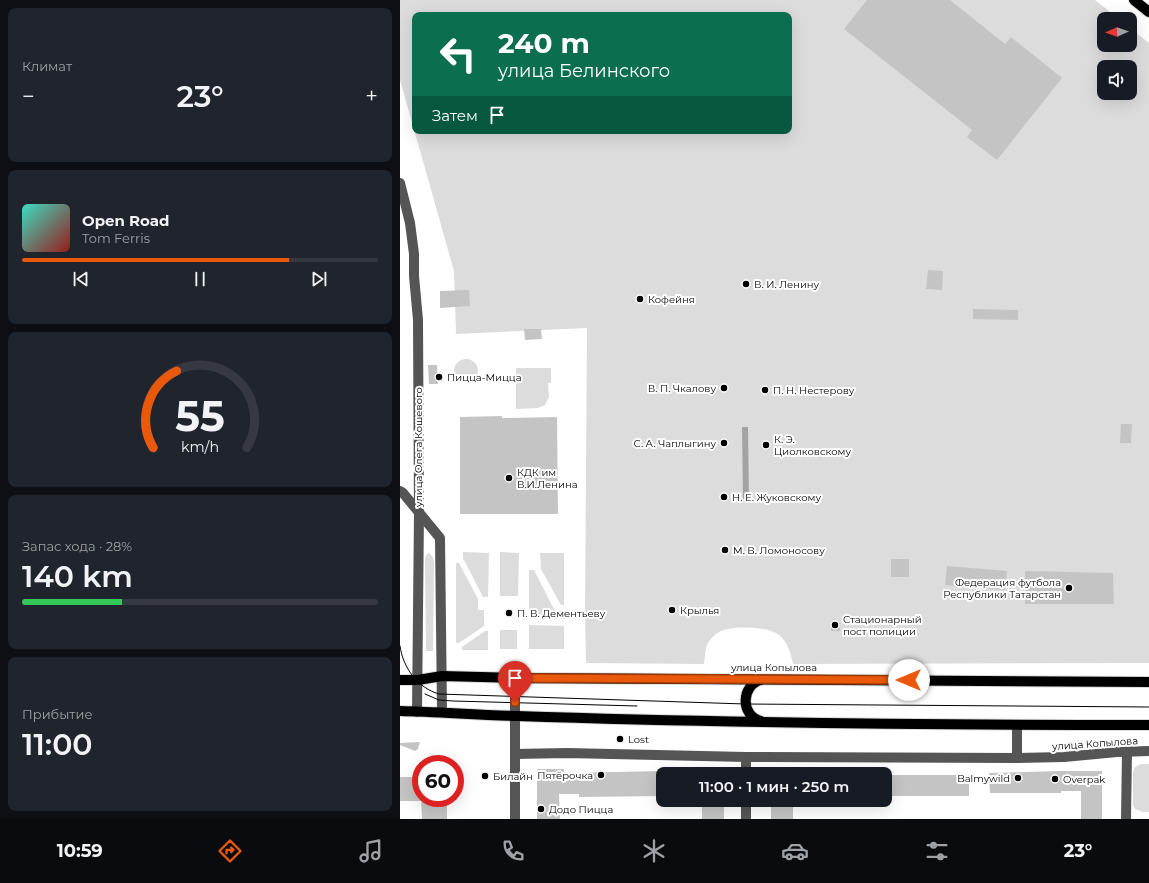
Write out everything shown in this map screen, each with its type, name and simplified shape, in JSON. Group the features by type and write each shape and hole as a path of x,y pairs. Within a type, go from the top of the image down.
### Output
{"main road":[{"path":"1134,0 1149,12"},
{"name":"улица Копылова","path":"400,680 418,680 442,676 515,678 1149,682"},
{"path":"765,679 752,685 745,697 747,709 752,716 765,722"},
{"name":"улица Копылова","path":"400,711 516,716 765,722 1149,725"}],"street":[{"name":"улица Олега Кошевого","path":"400,183 410,224 414,254 414,276 418,320 419,512 417,712"},
{"path":"400,491 440,538 442,712"},
{"path":"515,678 515,819"},
{"path":"1017,725 1017,758"},
{"name":"улица Копылова","path":"515,754 567,753 746,757 1017,758 1064,757 1149,751"},
{"path":"1126,819 1127,752"},
{"path":"746,757 746,767"},
{"path":"746,807 746,819"}],"shaded area":[{"path":"400,0 1095,0 1110,12 1097,12 1097,52 1137,52 1137,34 1149,43 1149,663 793,664 787,645 779,635 758,628 732,628 719,632 709,642 707,645 704,664 586,663 587,328 456,334 454,271 415,134 792,134 792,12 412,12 412,122 400,80"},
{"path":"466,359 475,362 478,371 475,380 466,383 457,380 454,371 457,362"},
{"path":"516,368 551,368 551,383 548,383 549,397 545,405 538,408 516,409"},
{"path":"742,427 748,427 749,502 743,502"},
{"path":"463,552 489,553 488,597 483,597 463,558"},
{"path":"500,552 519,553 518,596 500,596"},
{"path":"429,553 433,557 434,564 433,651 426,651 425,558"},
{"path":"540,553 564,553 564,605 561,605 541,569"},
{"path":"456,563 459,563 478,599 478,610 484,610 484,626 459,643 456,643"},
{"path":"529,570 534,570 557,615 529,616"},
{"path":"529,625 564,626 564,649 529,649"},
{"path":"500,630 517,630 517,649 500,649"},
{"path":"485,631 488,631 488,650 462,650 462,647"},
{"path":"1141,764 1149,764 1149,812 1143,812 1135,809 1133,805 1133,772 1135,767"}],"building":[{"path":"867,0 950,0 1005,44 1011,37 1062,78 997,160 967,137 972,130 844,29"},
{"path":"928,270 943,271 942,290 926,289"},
{"path":"469,290 470,306 440,308 440,291"},
{"path":"973,309 1018,310 1018,320 973,319"},
{"path":"524,329 541,329 542,339 525,340"},
{"path":"428,365 437,365 438,384 429,384"},
{"name":"КДК им В.И.Ленина","path":"502,416 502,418 557,417 558,514 460,514 460,417"},
{"path":"1121,424 1132,424 1131,443 1120,443"},
{"path":"891,559 909,559 909,577 891,577"},
{"path":"947,566 1007,571 1005,590 945,585"},
{"name":"Федерация футбола Республики Татарстан","path":"1025,571 1113,573 1114,604 1025,604"},
{"path":"831,622 839,622 840,631 831,631"},
{"path":"420,742 418,749 415,751 400,745 400,743"},
{"path":"537,769 564,769 564,773 656,771 656,796 579,797 579,794 559,794 560,819 537,819"},
{"path":"1102,771 1102,819 1081,819 1081,791 1061,791 1061,793 990,793 989,773"},
{"path":"892,775 969,775 969,796 892,796"},
{"path":"400,777 412,777 412,801 400,801"},
{"path":"421,807 447,807 447,819 422,819"},
{"path":"702,807 724,807 724,819 702,819"},
{"path":"771,807 793,807 793,819 771,819"}],"tram line":[{"path":"400,646 404,662 413,676 424,687 439,694 745,704 1149,707"},
{"path":"425,694 439,700 453,701 637,706"}],"place":[{"name":"В. И. Ленину","path":"746,284"},
{"name":"Кофейня","path":"640,299"},
{"name":"Пицца-Мицца","path":"439,377"},
{"name":"В. П. Чкалову","path":"724,388"},
{"name":"П. Н. Нестерову","path":"765,390"},
{"name":"С. А. Чаплыгину","path":"724,443"},
{"name":"К. Э. Циолковскому","path":"766,445"},
{"name":"КДК им В.И.Ленина","path":"509,478"},
{"name":"Н. Е. Жуковскому","path":"724,497"},
{"name":"М. В. Ломоносову","path":"725,550"},
{"name":"Федерация футбола Республики Татарстан","path":"1069,588"},
{"name":"Крылья","path":"672,610"},
{"name":"П. В. Дементьеву","path":"509,613"},
{"name":"Стационарный пост полиции","path":"835,625"},
{"name":"Lost","path":"620,739"},
{"name":"Пятёрочка","path":"601,775"},
{"name":"Билайн","path":"485,776"},
{"name":"Balmywild","path":"1018,778"},
{"name":"Overpak","path":"1055,779"},
{"name":"Додо Пицца","path":"541,809"}],"route":[{"path":"515,702 515,678 909,680"}]}
